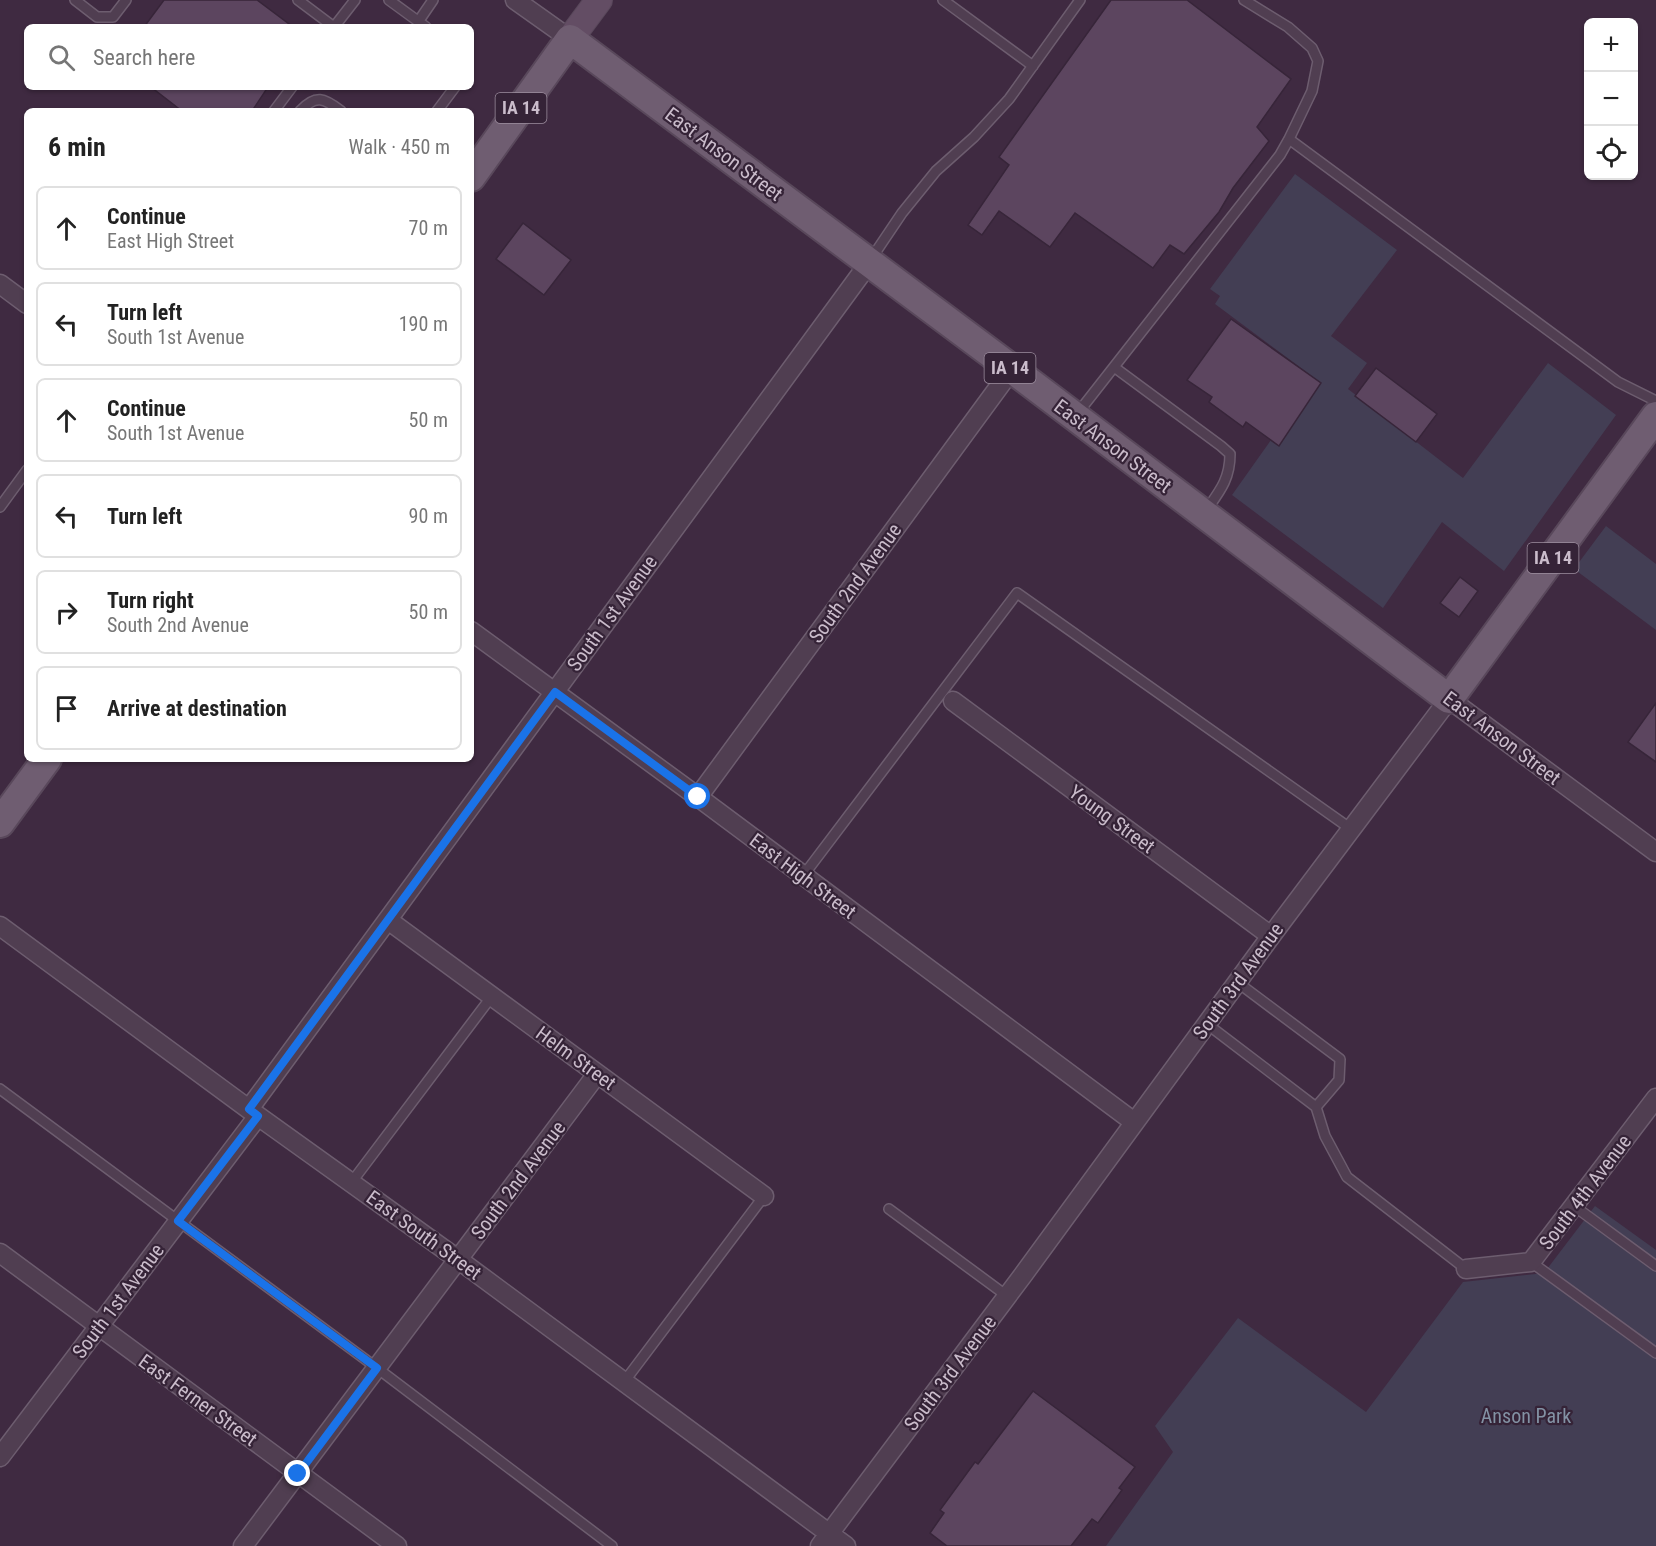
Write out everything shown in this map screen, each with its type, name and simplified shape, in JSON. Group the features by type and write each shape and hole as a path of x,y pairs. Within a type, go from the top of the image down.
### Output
{"main road":[{"path":"570,39 599,0"},
{"name":"IA 14","path":"479,161 570,39"},
{"name":"East Anson Street","path":"570,39 1449,699"},
{"name":"South 3rd Avenue","path":"1449,699 1656,416"},
{"path":"0,823 45,762"}],"street":[{"path":"515,0 570,39"},
{"name":"South 1st Avenue","path":"0,1457 178,1221 388,920 869,263"},
{"path":"0,284 24,302"},
{"name":"South 2nd Avenue","path":"698,797 1011,369"},
{"name":"East High Street","path":"474,633 1134,1122"},
{"name":"South 3rd Avenue","path":"825,1540 1449,699"},
{"name":"East Anson Street","path":"1449,699 1656,852"},
{"name":"Young Street","path":"953,701 1271,936"},
{"name":"Helm Street","path":"388,920 764,1196"},
{"name":"East South Street","path":"0,926 624,1382 825,1540 846,1546"},
{"name":"South 2nd Avenue","path":"243,1546 597,1074"},
{"name":"South 4th Avenue","path":"1466,1269 1531,1263 1656,1098"},
{"name":"East Ferner Street","path":"0,1253 397,1546"}],"lane":[{"path":"75,0 97,17 113,16 126,0"},
{"path":"298,0 330,24"},
{"path":"336,24 355,0"},
{"path":"389,0 422,24 433,0"},
{"path":"943,0 1033,66"},
{"path":"869,263 902,213 936,171 974,137 1009,99 1080,0"},
{"path":"1075,417 1280,155 1312,90 1318,61 1312,48 1288,27 1244,0"},
{"path":"276,108 289,90"},
{"path":"439,108 453,90"},
{"path":"303,108 315,99 327,100 337,108"},
{"path":"1289,139 1618,382 1656,401"},
{"path":"1113,367 1230,454 1230,468 1223,487 1204,514"},
{"path":"0,507 24,474"},
{"path":"803,876 1017,593 1351,829"},
{"path":"1237,982 1340,1059 1339,1080 1316,1107"},
{"path":"351,1183 492,996"},
{"path":"1206,1024 1316,1107 1325,1136 1347,1178 1466,1269"},
{"path":"0,1089 377,1368 612,1546"},
{"path":"624,1382 764,1196"},
{"path":"1574,1206 1656,1266"},
{"path":"889,1209 1007,1296"},
{"path":"1531,1263 1656,1353"}],"green space":[{"path":"1295,174 1397,250 1331,336 1367,363 1348,389 1463,478 1548,363 1616,415 1504,571 1442,522 1383,608 1232,495 1271,440 1279,446 1321,383 1215,304 1220,296 1210,289"},
{"path":"1606,526 1656,564 1656,630 1574,569"},
{"name":"Anson Park","path":"1595,1206 1656,1250 1656,1546 1106,1546 1173,1452 1155,1426 1238,1318 1366,1412 1463,1282 1544,1273"}],"building":[{"path":"164,0 257,0 289,24 146,24"},
{"path":"1111,0 1187,0 1291,79 1257,127 1269,141 1233,188 1219,212 1184,254 1170,245 1153,268 1075,213 1050,247 999,211 982,235 968,225 1009,165 999,157"},
{"path":"155,90 266,90 254,108 178,108"},
{"path":"523,223 571,260 544,295 496,259"},
{"path":"1231,319 1321,383 1279,446 1246,422 1243,427 1209,402 1212,397 1187,380"},
{"path":"1376,368 1437,414 1416,442 1355,396"},
{"path":"1460,577 1478,591 1459,617 1440,603"},
{"path":"1656,703 1656,762 1628,742"},
{"path":"1033,1391 1135,1467 1119,1488 1122,1490 1098,1523 1092,1519 1071,1546 947,1546 930,1533 944,1513 940,1510 975,1462 978,1464"}],"route":[{"path":"298,1474 377,1368 178,1221 258,1116 249,1109 555,692 698,797"}]}
